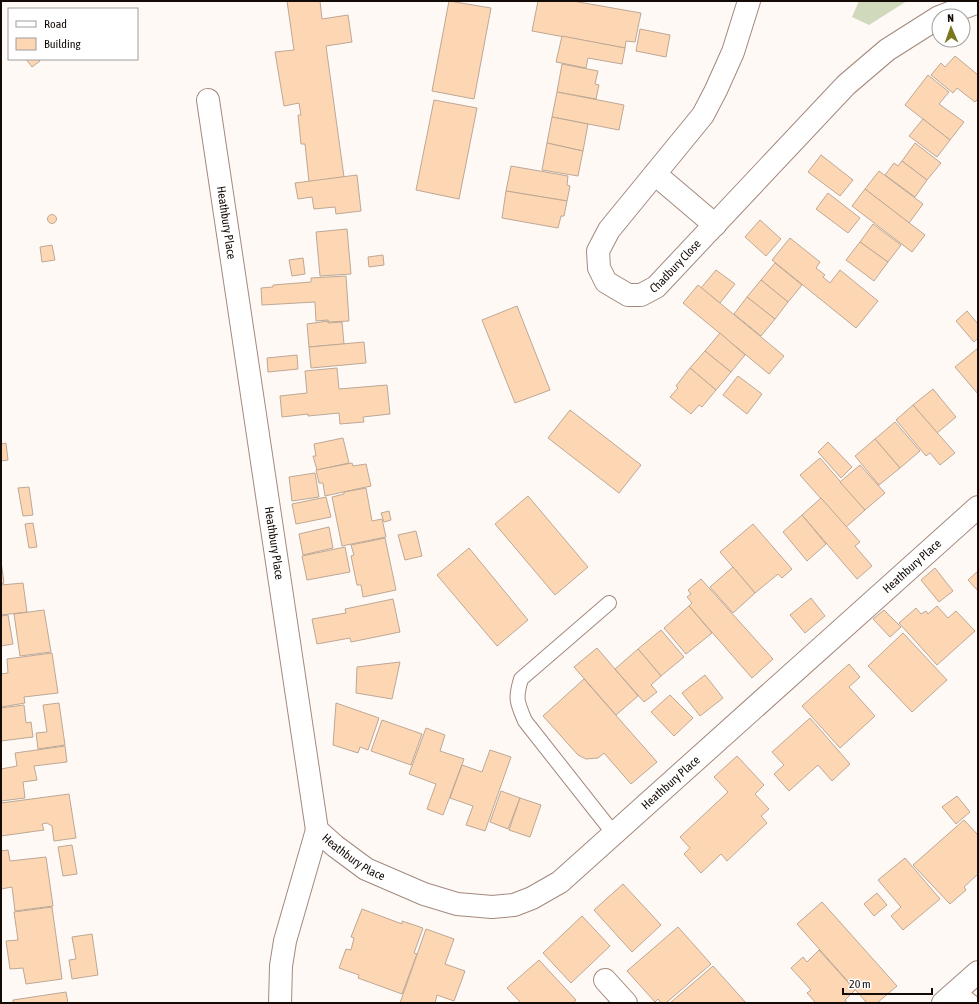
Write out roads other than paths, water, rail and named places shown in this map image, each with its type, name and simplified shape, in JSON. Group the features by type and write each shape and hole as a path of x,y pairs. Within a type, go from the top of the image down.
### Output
{"street":[{"name":"Chadbury Close","path":"748,1 733,52 703,115 609,230 598,251 599,268 606,282 628,295 641,295 656,287 846,85 887,50 931,22"},
{"path":"963,8 978,2"},
{"name":"Heathbury Place","path":"208,100 317,830 335,846 366,868 424,894 457,904 492,907 514,905 532,898 560,882 978,507"},
{"path":"655,174 715,225"},
{"path":"280,1003 281,966 285,941 317,830"},
{"path":"958,999 978,972"},
{"path":"605,980 626,1003"}],"lane":[{"path":"609,603 522,679 517,692 518,704 525,721 614,834"}]}
